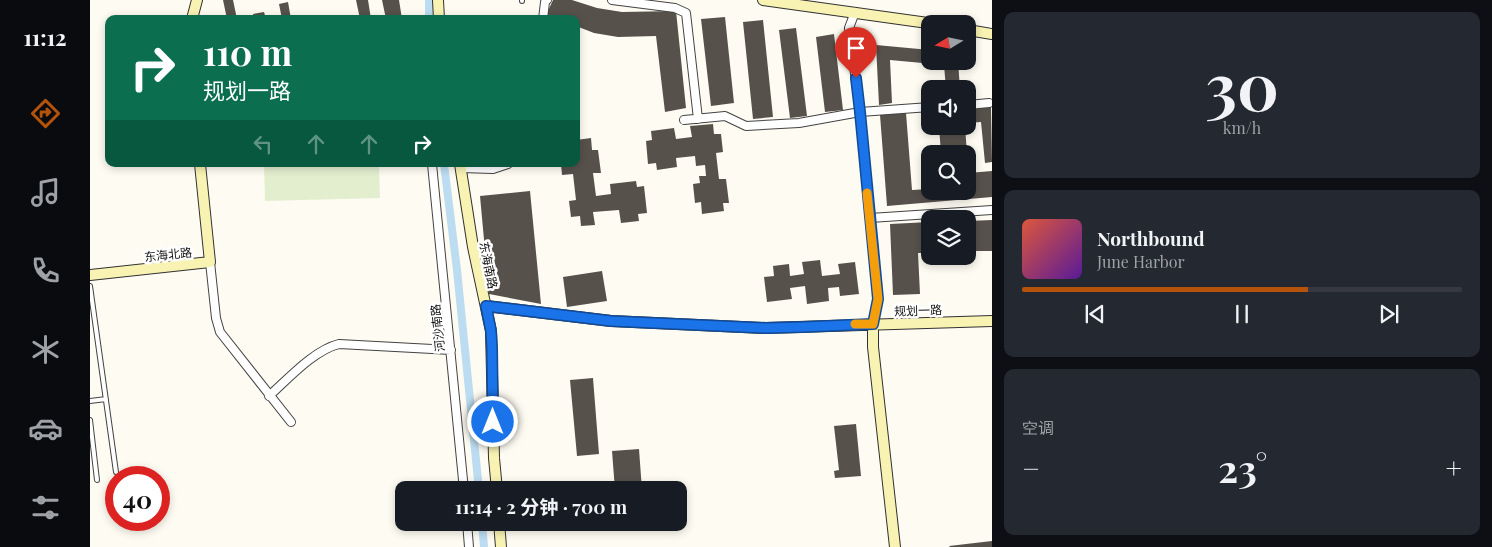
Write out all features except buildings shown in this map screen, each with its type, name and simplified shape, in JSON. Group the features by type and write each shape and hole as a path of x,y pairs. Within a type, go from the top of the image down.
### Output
{"street":[{"path":"193,15 197,0"},
{"path":"438,0 439,15"},
{"path":"543,15 547,0"},
{"path":"612,0 675,8 686,13 698,119"},
{"path":"763,0 921,22"},
{"path":"855,12 849,28 860,112 878,299 873,324 873,347 895,547"},
{"path":"976,31 992,34"},
{"path":"976,104 989,103"},
{"path":"684,120 725,116 746,126 799,122 860,112 921,108"},
{"name":"东海北路","path":"90,275 210,262 200,167"},
{"name":"河沙南路","path":"432,167 463,481"},
{"name":"东海南路","path":"461,167 473,247 491,331 496,481"},
{"path":"476,167 496,167"},
{"path":"870,218 992,210"},
{"path":"210,262 216,318 220,332 291,422"},
{"name":"规划一路","path":"486,306 621,322 766,328 992,321"},
{"path":"269,396 308,360 328,346 339,344 451,350"},
{"path":"468,531 469,547"},
{"path":"500,531 501,547"}],"lane":[{"path":"90,286 115,466"},
{"path":"90,401 106,399"},
{"path":"90,420 97,480"}],"green space":[{"path":"264,167 379,167 380,198 265,201"}],"waterway":[{"path":"429,0 429,15"},
{"path":"444,167 457,270 478,481"},
{"path":"483,531 484,547"}],"slow traffic":[{"path":"855,324 873,324 878,299 867,193"}],"route":[{"path":"493,422 491,331 486,306 611,321 766,328 873,324 878,299 856,78"}]}
